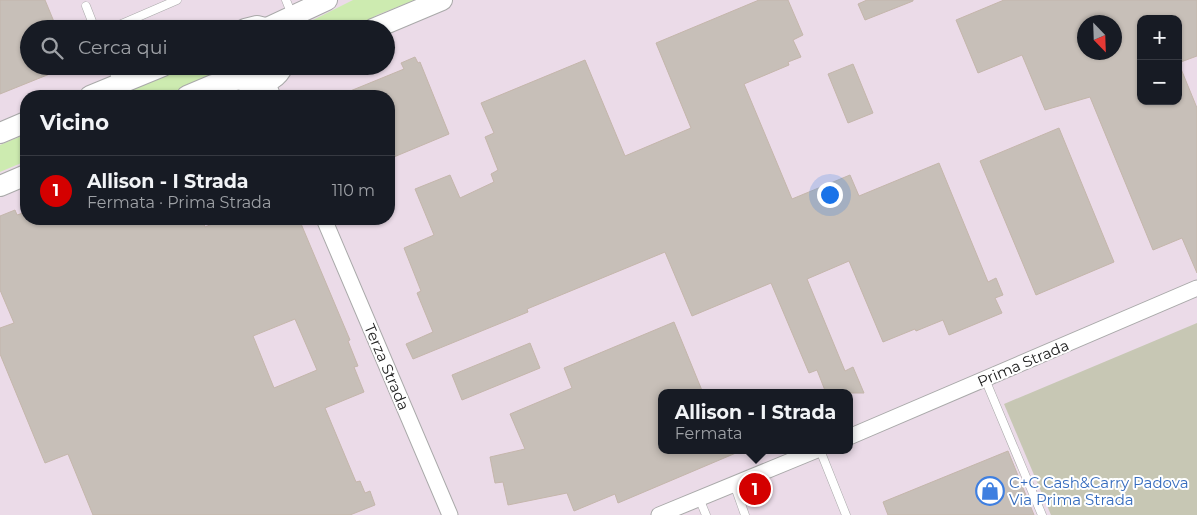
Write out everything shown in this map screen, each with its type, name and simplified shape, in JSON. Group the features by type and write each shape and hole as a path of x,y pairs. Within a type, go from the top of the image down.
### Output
{"street":[{"path":"277,20 290,8 327,0"},
{"path":"394,20 442,0"},
{"path":"97,90 115,75"},
{"path":"201,90 231,75"},
{"path":"238,75 249,83 258,84 279,76"},
{"path":"0,133 20,125"},
{"path":"0,186 20,178"},
{"name":"Terza Strada","path":"327,225 450,515"},
{"name":"Prima Strada","path":"853,435 1197,288"},
{"path":"659,515 808,454"}],"lane":[{"path":"131,20 177,0"},
{"path":"86,6 91,20"},
{"path":"985,379 1042,515"},
{"path":"820,454 846,515"},
{"path":"734,484 745,515"},
{"path":"700,498 706,515"}],"shaded area":[{"path":"0,0 1197,0 1197,515 0,515"},
{"path":"1197,323 1197,515 1051,515 1004,404"}],"green space":[{"path":"353,0 415,0 368,20 313,20"},
{"path":"168,75 218,75 180,90 132,90"},
{"path":"20,137 20,164 0,172 0,145"}],"building":[{"path":"0,0 45,0 53,20 20,20 20,75 47,75 0,94"},
{"path":"759,0 788,0 803,35 793,40 801,57 788,62 789,65 744,84 792,199 850,175 859,196 939,163 988,282 996,278 1003,295 995,298 1002,313 949,335 943,320 883,342 849,261 807,279 845,371 853,367 864,393 853,393 853,389 824,389 817,370 809,373 771,283 692,316 665,252 527,309 528,312 413,359 406,344 433,332 417,293 421,291 404,248 434,235 415,189 450,175 460,198 494,182 491,174 498,170 485,137 494,133 481,103 585,60 625,156 691,128 656,43"},
{"path":"867,0 913,1 865,20 858,4"},
{"path":"1004,0 1197,0 1197,56 1182,62 1182,15 1137,15 1137,105 1182,105 1182,71 1197,108 1197,273 1182,238 1153,250 1090,97 1045,110 1022,55 978,73 956,20"},
{"path":"415,57 418,63 420,62 449,134 395,156 395,90 353,90 389,75 395,75 395,73 404,69 401,63"},
{"path":"853,64 873,113 848,123 828,74"},
{"path":"1059,128 1114,262 1036,295 980,161"},
{"path":"15,210 17,215 20,214 20,225 204,225 205,227 210,225 302,225 350,340 348,341 358,366 354,367 364,392 325,408 356,482 360,481 365,493 370,491 375,505 350,515 93,515 68,454 45,463 0,354 0,328 14,323 0,290 0,216","holes":["295,319 317,370 274,388 253,336"]},
{"path":"674,322 701,389 658,389 658,454 734,454 618,503 615,494 574,511 567,493 508,505 503,482 495,483 490,457 525,449 510,414 572,388 564,368"},
{"path":"530,343 540,368 462,400 452,375"},
{"path":"1008,451 1034,515 888,515 883,502"}],"place":[{"name":"Allison - I Strada","path":"755,489"},
{"name":"C+C Cash&Carry Padova Via Prima Strada","path":"990,491"}]}
